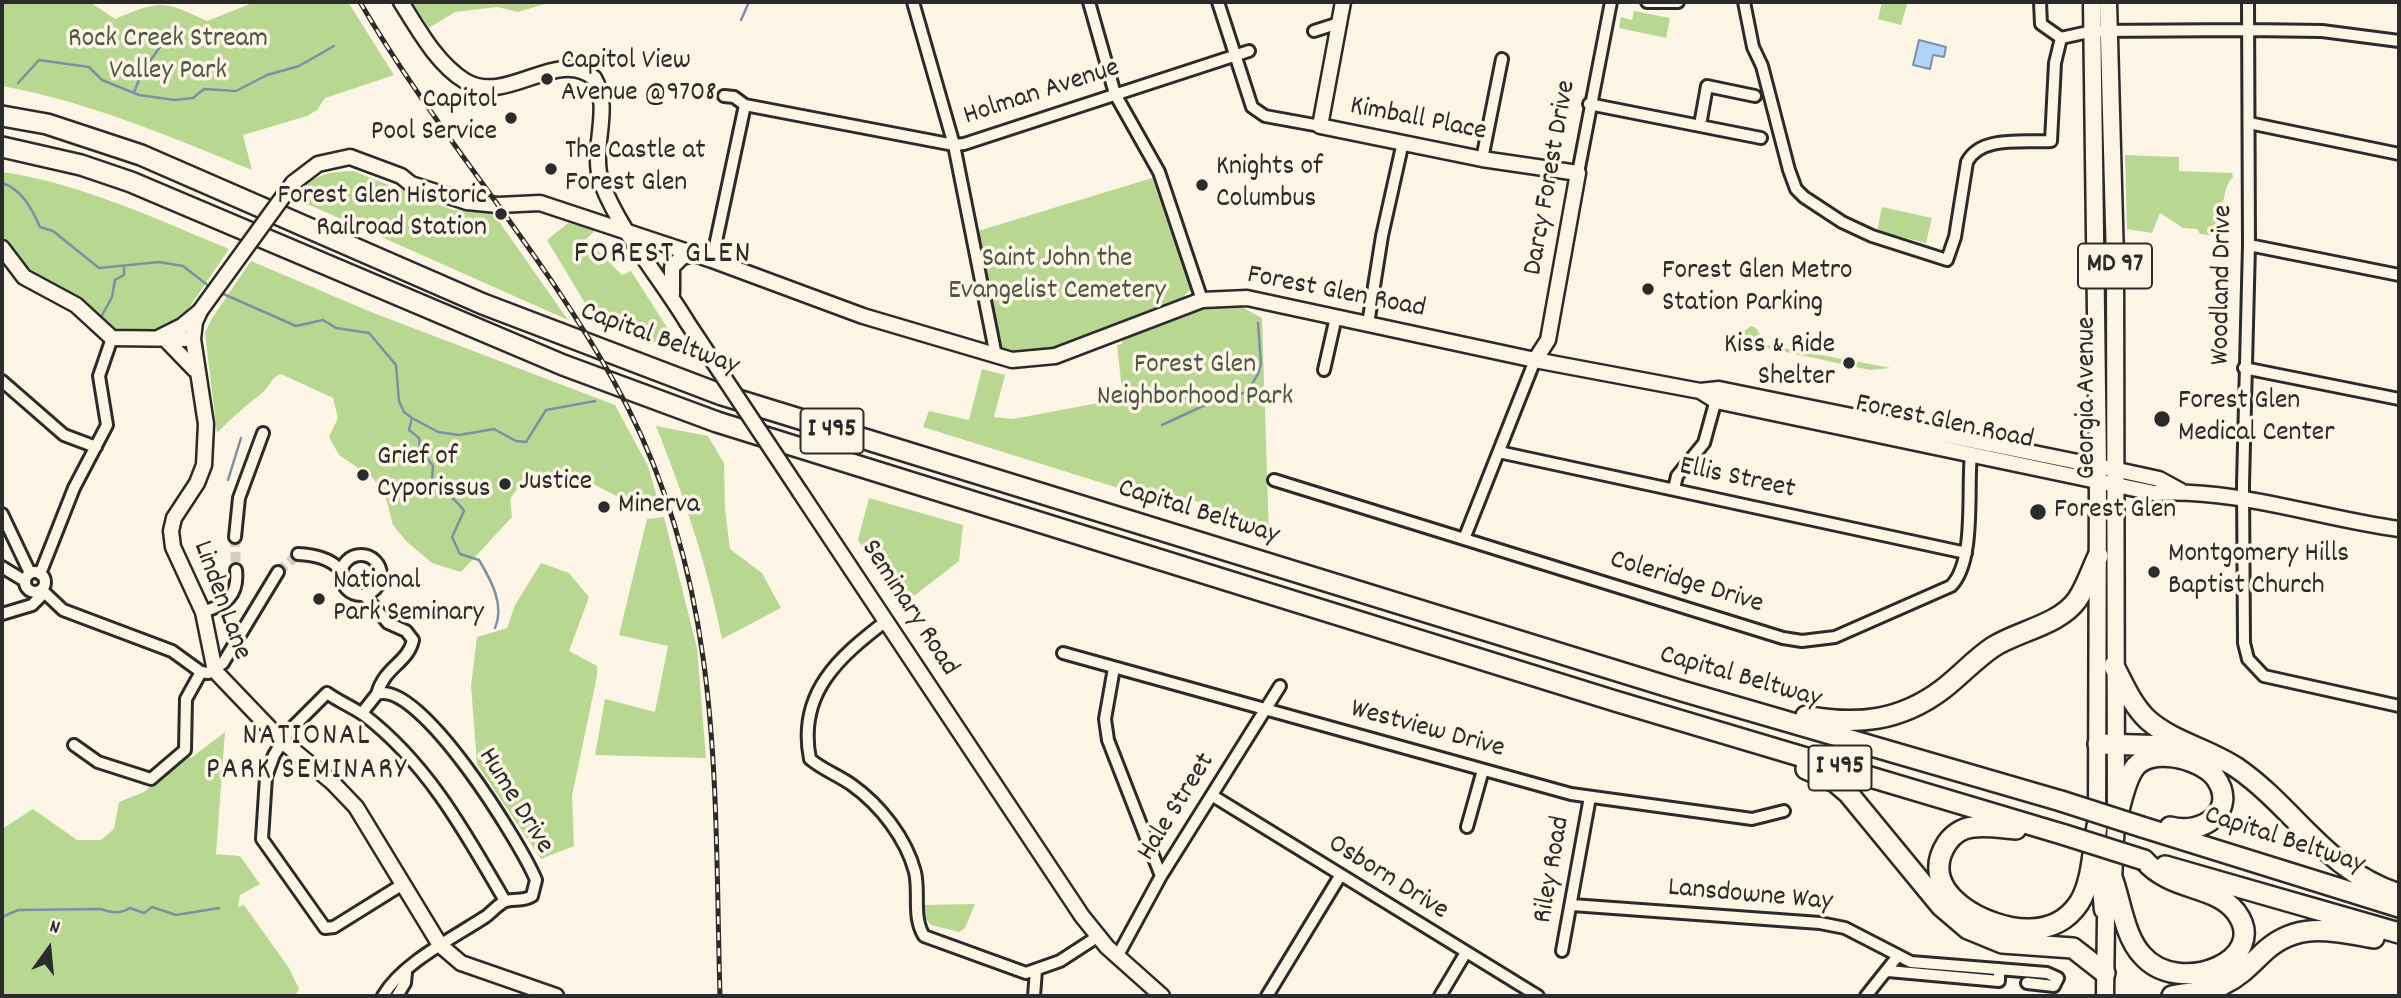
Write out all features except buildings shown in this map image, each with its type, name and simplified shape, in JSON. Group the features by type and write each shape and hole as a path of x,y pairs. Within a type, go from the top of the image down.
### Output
{"highway":[{"name":"Capital Beltway","path":"2,116 47,124 141,155 483,304 722,395 1682,691 2061,802 2399,906"},
{"name":"Capital Beltway","path":"2,147 81,165 131,183 563,365 705,418 1615,701 2144,860 2399,933"},
{"path":"1682,691 1829,720 1851,722 1890,717 1927,700 1993,647 2066,611 2084,589 2098,556"},
{"path":"2114,666 2131,700 2161,730 2222,759 2256,783 2331,856 2370,881 2399,894"},
{"path":"1615,701 1626,715 1819,774 1835,782 1860,805 1941,906 1968,929 2002,943 2073,948 2105,973"},
{"path":"2107,743 2176,747 2222,759"},
{"path":"2116,821 2133,770 2145,760 2167,756 2194,763 2215,778 2221,800 2211,822 2192,830 2160,824 2142,827"},
{"path":"2065,835 1984,826 1960,831 1950,838 1940,858 1943,883 1959,904 1986,922 2018,930 2050,926 2064,920 2081,901 2097,825"},
{"path":"2113,880 2133,942 2150,963 2160,969 2186,976 2202,975 2226,963 2234,955 2242,935 2242,922 2236,912 2216,896 2168,881 2144,860"},
{"path":"2172,996 2212,990 2226,984 2282,938 2295,932 2321,929 2399,942"}],"main road":[{"name":"Seminary Road","path":"401,2 438,56 469,83 496,88 575,69 594,78 601,95 597,153 600,175 630,234 1097,937 1162,996"},
{"path":"1320,126 1343,2"},
{"name":"Georgia Avenue","path":"2092,2 2098,556 2107,743 2116,821 2113,880 2106,919 2105,996"},
{"name":"Georgia Avenue","path":"2106,919 2100,895 2097,825 2114,666 2115,260 2108,2"},
{"name":"Kimball Place","path":"1320,126 1482,159 1578,173"},
{"name":"Linden Lane","path":"537,200 498,205 467,202 411,184 401,176 350,157 318,164 293,183 194,322 193,339 206,424 204,466 174,518 171,531 173,547 203,611 208,672 282,741 332,782 356,807 440,945 461,963 556,996"},
{"name":"Darcy Forest Drive","path":"1535,360 1548,340 1578,173"},
{"name":"Forest Glen Road","path":"537,200 712,260 863,316 996,356 1025,361 1055,356 1202,300 1247,298 1535,360 1700,391 1971,454 2098,473"},
{"path":"2,248 24,276 76,305 112,338 193,339"},
{"path":"673,299 670,285 672,267 682,257 694,254"},
{"path":"160,338 183,326 200,311"},
{"path":"160,338 187,359 198,373"},
{"name":"Forest Glen Road","path":"1717,395 2115,477 2159,479 2181,491 2243,497 2396,524"}],"street":[{"path":"913,2 954,145 996,356"},
{"path":"1088,2 1115,94 1159,172 1202,300"},
{"path":"1218,2 1234,56"},
{"name":"Darcy Forest Drive","path":"1578,173 1589,104 1611,2"},
{"path":"1647,2 1678,2"},
{"path":"1744,2 1753,47 1762,66 1796,189 1842,222 1872,236 1947,260 1955,237 1967,162 1972,151 1982,145 2051,141 2056,63 2061,38"},
{"path":"2040,2 2041,24 2061,38 2093,31 2248,30 2322,31 2399,41"},
{"name":"Woodland Drive","path":"2248,2 2249,245 2244,368 2244,643 2255,669 2264,676 2399,706"},
{"path":"1314,31 1339,23"},
{"name":"Holman Avenue","path":"724,96 734,97 745,105 954,145 1249,51"},
{"name":"Kimball Place","path":"1234,56 1252,107 1265,116 1320,126"},
{"path":"1482,159 1502,59"},
{"path":"1700,125 1707,86 1755,96"},
{"path":"1589,104 1761,138"},
{"path":"712,260 745,105"},
{"path":"2249,123 2399,153"},
{"path":"1368,324 1382,236 1403,142"},
{"path":"2249,245 2399,275"},
{"path":"1324,370 1336,317"},
{"path":"112,338 99,376 108,417 96,447 32,576 29,591 43,592 63,610 172,651 208,672"},
{"path":"1464,540 1535,360"},
{"path":"2244,368 2399,399"},
{"path":"2,381 64,435 96,447"},
{"path":"1674,489 1677,476 1704,443 1717,395"},
{"path":"235,537 239,498 263,433"},
{"name":"Ellis Street","path":"1499,452 1966,553"},
{"name":"Coleridge Drive","path":"1274,480 1802,641 1835,637 1951,586 1959,578 1966,553 1971,454"},
{"path":"2,514 32,576"},
{"path":"298,554 313,555 332,562 341,570 342,583 347,590 364,595 388,622 410,634 413,640 409,653 382,678 377,694 362,713"},
{"path":"341,570 353,556 363,555 376,562 380,581 372,592 364,595"},
{"path":"2,567 45,581 43,592 32,605 2,614"},
{"path":"203,611 218,607 232,595 237,586 236,570"},
{"path":"74,745 98,762 151,779 185,750 186,699 278,572"},
{"path":"886,621 844,653 824,678 809,717 807,742 810,759 852,785 885,815 906,850 915,874 918,925 923,934 1017,971 1036,970 1060,961 1097,937"},
{"name":"Westview Drive","path":"1063,653 1483,770 1590,797 1752,819 1784,811"},
{"path":"1114,668 1105,719 1108,740 1161,876"},
{"name":"Hale Street","path":"1117,957 1161,876 1280,686"},
{"name":"Hume Drive","path":"377,694 387,692 400,698 466,763 536,880 532,896 524,901 505,901 397,978 383,996"},
{"path":"403,884 334,927 326,928 319,924 262,839 266,777 282,741 327,693 362,713 427,774 505,901"},
{"path":"1467,827 1483,770"},
{"name":"Osborn Drive","path":"1213,796 1465,954 1538,996"},
{"name":"Riley Road","path":"1562,951 1590,797"},
{"path":"1267,996 1340,877"},
{"name":"Lansdowne Way","path":"1572,905 1820,923 1845,929 1911,962 2047,973 2058,978 2054,986 2027,984"},
{"path":"1440,996 1465,954"},
{"path":"1866,996 1897,957"},
{"name":"Lansdowne Way","path":"1888,971 1999,981 1999,969"},
{"path":"1034,996 1036,970"},
{"path":"397,996 405,983 406,973"}],"green space":[{"name":"Rock Creek Stream Valley Park","path":"2,2 90,2 115,19 142,8 161,5 180,9 207,21 255,2 348,2 394,75 325,98 317,110 307,116 243,135 252,170 97,111 2,86"},
{"path":"412,2 552,2 518,12 497,7 455,12 429,28"},
{"path":"1882,2 1908,2 1901,25 1878,19"},
{"path":"1634,11 1670,18 1666,38 1619,28 1621,17 1632,20"},
{"path":"2125,155 2179,157 2179,171 2232,173 2233,177 2220,210 2225,215 2210,235 2200,234 2197,229 2183,228 2160,213 2152,233 2127,229"},
{"path":"353,171 453,210 493,213 568,320 296,199 307,185 320,176"},
{"path":"2,172 89,193 229,249 180,321 146,332 108,328 84,302 34,276 2,241"},
{"name":"Saint John the Evangelist Cemetery","path":"1152,178 1191,289 1181,299 1070,344 1023,352 1000,352 978,231"},
{"path":"1882,207 1932,218 1926,243 1877,231"},
{"path":"568,223 596,230 586,239 622,275 631,271 682,351 597,323 547,240"},
{"path":"251,261 371,312 615,405 648,466 657,497 635,506 584,479 555,479 530,470 510,499 512,517 461,572 432,563 406,541 393,525 385,495 373,478 339,455 329,437 338,418 333,398 281,374 217,433 205,333 212,318"},
{"name":"Forest Glen Neighborhood Park","path":"1236,304 1262,318 1269,537 1248,531 1209,505 1160,491 1160,501 923,427 929,411 969,420 982,369 1005,375 994,417 1013,419 1109,401 1122,390 1117,345 1122,344 1123,335 1201,307"},
{"path":"1751,326 1756,328 1767,345 1891,368 1870,370 1739,342 1741,333"},
{"path":"656,426 708,436 724,463 725,509 730,549 762,573 781,608 722,639 694,531"},
{"path":"869,498 963,525 959,561 901,606 858,540"},
{"path":"664,517 697,648 706,758 595,755 605,699 655,712 668,646 619,635 647,519"},
{"path":"541,563 569,573 589,597 569,651 597,666 597,676 572,796 574,846 541,859 477,764 471,686 477,637 507,628 515,605"},
{"path":"225,732 216,854 240,856 260,884 240,895 238,907 244,905 289,968 299,989 295,996 2,996 2,829 33,809 77,840 101,840 114,829 119,802 144,792 188,755 191,758"},
{"path":"975,904 965,928 959,932 931,925 924,917 924,905"}],"water":[{"path":"1919,40 1946,47 1944,57 1933,55 1930,69 1913,65"}],"waterway":[{"path":"741,20 749,2"},
{"path":"134,92 143,71 160,47 155,41"},
{"path":"18,83 39,60 89,67 102,80 139,95 175,100 193,98 204,89 236,91 267,75 299,66 334,46"},
{"path":"2,183 21,195 40,227 53,231 99,268 159,262 183,266 210,287"},
{"path":"99,321 112,297 115,280 124,275 124,268"},
{"path":"219,292 296,326 323,320 336,328 369,333 396,365 399,401 404,412 438,432 459,435 494,429 516,441 526,442 546,410 595,401"},
{"path":"1239,394 1247,392 1261,364 1258,323"},
{"path":"1162,425 1216,400 1222,400"},
{"path":"412,418 409,430 419,438 420,449 433,466 432,478 464,511 452,537 460,554 479,560 492,584 498,610 495,628"},
{"path":"228,480 241,438"},
{"path":"2,917 18,910 101,909 116,912 130,908 144,913 152,907 176,915 219,908"}],"tunnel":[{"path":"235,537 236,570"},
{"path":"278,572 298,554"}],"railway":[{"path":"360,2 392,54 532,253 599,355 628,408 659,479 682,551 698,623 708,696 717,844 720,996"}],"place":[{"name":"Capitol View Avenue @9708","path":"547,79"},
{"name":"Capitol Pool Service","path":"511,118"},
{"name":"The Castle at Forest Glen","path":"551,169"},
{"name":"Knights of Columbus","path":"1202,185"},
{"name":"Forest Glen Historic Railroad Station","path":"501,214"},
{"name":"Forest Glen Metro Station Parking","path":"1648,289"},
{"name":"Kiss & Ride Shelter","path":"1849,363"},
{"name":"Forest Glen Medical Center","path":"2162,419"},
{"name":"Grief of Cyporissus","path":"363,475"},
{"name":"Justice","path":"505,484"},
{"name":"Minerva","path":"604,507"},
{"name":"Forest Glen","path":"2038,512"},
{"name":"Montgomery Hills Baptist Church","path":"2154,572"},
{"name":"National Park Seminary","path":"319,599"}],"district":[{"name":"FOREST GLEN","path":"663,257"},
{"name":"NATIONAL PARK SEMINARY","path":"307,756"}]}
